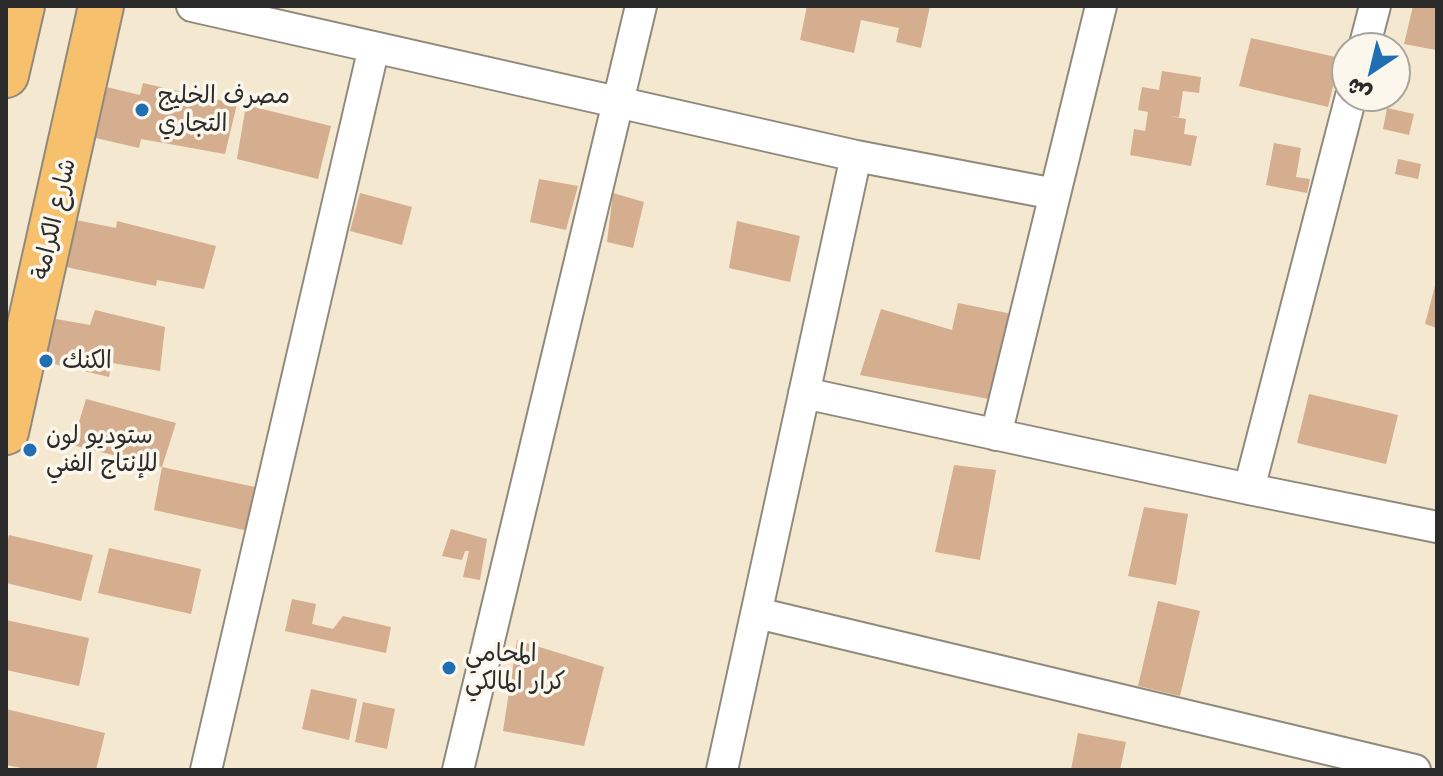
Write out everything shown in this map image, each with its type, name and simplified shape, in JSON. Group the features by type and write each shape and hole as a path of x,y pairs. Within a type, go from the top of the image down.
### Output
{"main road":[{"path":"6,75 22,6"},
{"name":"شارع الكرامة","path":"6,432 101,6"}],"street":[{"path":"192,6 856,156 1055,194"},
{"path":"458,770 641,6"},
{"path":"996,435 1101,6"},
{"path":"1368,32 1375,6"},
{"path":"206,770 374,47"},
{"path":"1249,489 1347,112"},
{"path":"722,770 856,156"},
{"path":"804,393 1437,527"},
{"path":"757,613 1415,770"}],"building":[{"path":"807,6 930,6 921,48 896,42 899,28 861,20 854,53 800,40"},
{"path":"1413,6 1437,7 1436,50 1411,45 1411,32 1407,32"},
{"path":"1251,38 1331,56 1328,107 1239,86"},
{"path":"1162,71 1201,77 1199,93 1183,91 1179,117 1169,116 1186,119 1184,134 1197,136 1191,166 1130,155 1134,129 1145,131 1148,112 1138,110 1142,87 1159,90"},
{"path":"143,83 237,104 225,154 141,139 139,148 87,136 98,85 140,95"},
{"path":"246,105 331,126 318,179 237,159"},
{"path":"1386,112 1414,114 1409,135 1383,129"},
{"path":"1274,143 1301,148 1296,177 1310,179 1307,193 1266,185"},
{"path":"1398,159 1421,164 1418,179 1395,174"},
{"path":"539,179 578,186 566,230 530,222"},
{"path":"360,193 412,207 402,245 350,231"},
{"path":"613,193 644,202 633,248 607,242"},
{"path":"76,220 116,228 117,221 216,246 204,289 157,280 156,286 66,267"},
{"path":"737,221 800,236 790,282 729,268"},
{"path":"1437,282 1437,328 1425,324"},
{"path":"958,303 1012,314 989,399 860,375 881,309 952,330"},
{"path":"95,310 165,327 160,371 112,363 109,377 37,360 45,317 90,325"},
{"path":"1309,394 1398,415 1386,464 1297,443"},
{"path":"86,399 176,423 162,467 72,445"},
{"path":"954,465 996,470 980,560 935,552"},
{"path":"162,467 264,489 253,532 154,510"},
{"path":"1144,507 1188,514 1176,585 1128,576"},
{"path":"451,529 487,539 480,580 463,577 469,551 465,551 462,560 442,556"},
{"path":"9,535 93,555 81,601 6,583"},
{"path":"109,548 201,569 191,614 98,593"},
{"path":"292,599 316,604 312,624 333,629 343,616 391,627 386,653 285,631"},
{"path":"1158,601 1200,611 1180,696 1138,686"},
{"path":"6,620 89,638 79,686 6,670"},
{"path":"517,640 604,667 584,746 503,731"},
{"path":"311,689 357,699 349,740 302,729"},
{"path":"363,702 395,709 387,749 355,742"},
{"path":"6,709 105,733 96,770 32,770 6,765"},
{"path":"1078,733 1126,742 1120,770 1071,770"}],"place":[{"name":"مصرف الخليج التجاري","path":"142,110"},
{"name":"الكنك","path":"46,361"},
{"name":"ستوديو لون للإنتاج الفني","path":"30,450"},
{"name":"المحامي كرار المالكي","path":"449,668"}]}
